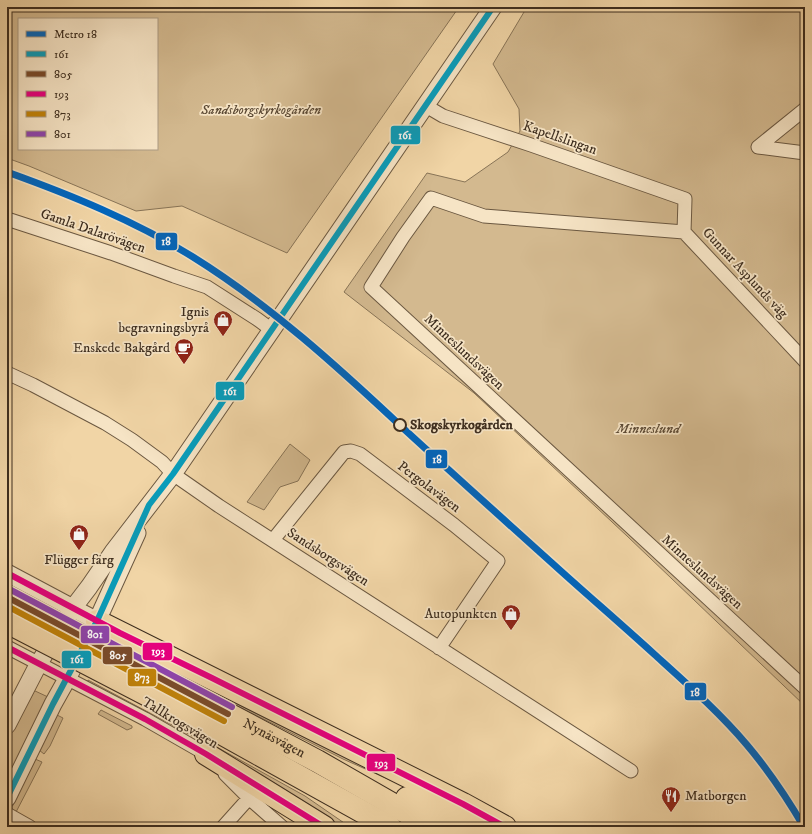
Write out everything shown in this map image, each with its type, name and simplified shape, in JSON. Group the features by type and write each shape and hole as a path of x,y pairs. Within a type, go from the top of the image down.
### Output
{"highway":[{"name":"Nynäsvägen","path":"7,597 224,723 314,785 390,827"},
{"path":"97,621 505,827"},
{"name":"Nynäsvägen","path":"7,622 224,723 316,761 432,827"},
{"path":"206,754 324,827"},
{"path":"316,761 388,790 469,827"},
{"path":"314,785 369,827"}],"street":[{"path":"7,724 39,663 73,608 113,552 173,474 426,106 492,7"},
{"name":"Kapellslingan","path":"426,106 443,116 685,199"},
{"path":"805,109 758,147 805,153"},
{"name":"Minneslundsvägen","path":"684,232 484,216 431,198 403,237 371,287 451,363 805,688"},
{"name":"Gunnar Asplunds väg","path":"685,199 684,232 805,360"},
{"name":"Gamla Dalarövägen","path":"7,219 111,253 207,287 272,330"},
{"name":"Sandsborgsvägen","path":"7,373 105,423 132,440 162,462 173,474 219,506 631,771"},
{"name":"Pergolavägen","path":"273,540 344,452 350,451 360,454 454,525 498,561 439,648"},
{"path":"7,798 53,704 97,621 149,505"},
{"path":"7,573 97,621"},
{"path":"7,647 67,679"},
{"name":"Tallkrogsvägen","path":"67,679 144,719 206,754 249,798 282,827"},
{"path":"224,827 249,798"},
{"path":"7,814 30,827"}],"green space":[{"name":"Sandsborgskyrkogården","path":"7,7 459,7 287,253 182,206 136,211 7,158"},
{"name":"Skogskyrkogården","path":"527,7 805,7 805,706 627,536 474,393 344,292 427,173 465,182 508,152 520,131 519,109 493,64"},
{"path":"290,444 310,460 298,481 280,487 264,510 247,502"},
{"path":"88,680 204,742 202,745 87,683"},
{"path":"33,690 48,697 7,782 7,738"},
{"path":"235,697 426,796 343,759 232,703"},
{"path":"101,710 132,726 132,728 127,730 98,714"},
{"path":"55,714 63,718 50,746 44,754 39,750"},
{"path":"213,745 305,796 350,827 337,827 211,751"},
{"path":"35,759 42,762 15,814 12,811 12,807"}],"metro line":[{"name":"18","path":"7,172 55,190 126,220 171,244 249,295 303,338 714,709 763,765 804,827"}],"transit line":[{"name":"161","path":"7,798 53,704 97,621 149,505 173,474 493,7"},
{"name":"193","path":"7,573 120,633 463,804 505,827"},
{"name":"801","path":"11,590 232,707"},
{"name":"805","path":"7,597 228,714"},
{"name":"873","path":"7,606 224,721"},
{"name":"193","path":"7,647 145,719 206,754 324,827"}],"place":[{"name":"Ignis begravningsbyrå","path":"223,337"},
{"name":"Enskede Bakgård","path":"184,365"},
{"name":"Skogskyrkogården","path":"400,425"},
{"name":"Flügger färg","path":"79,551"},
{"name":"Autopunkten","path":"511,631"},
{"name":"Matborgen","path":"671,813"}],"park label":[{"name":"Minneslund","path":"648,429"}]}
